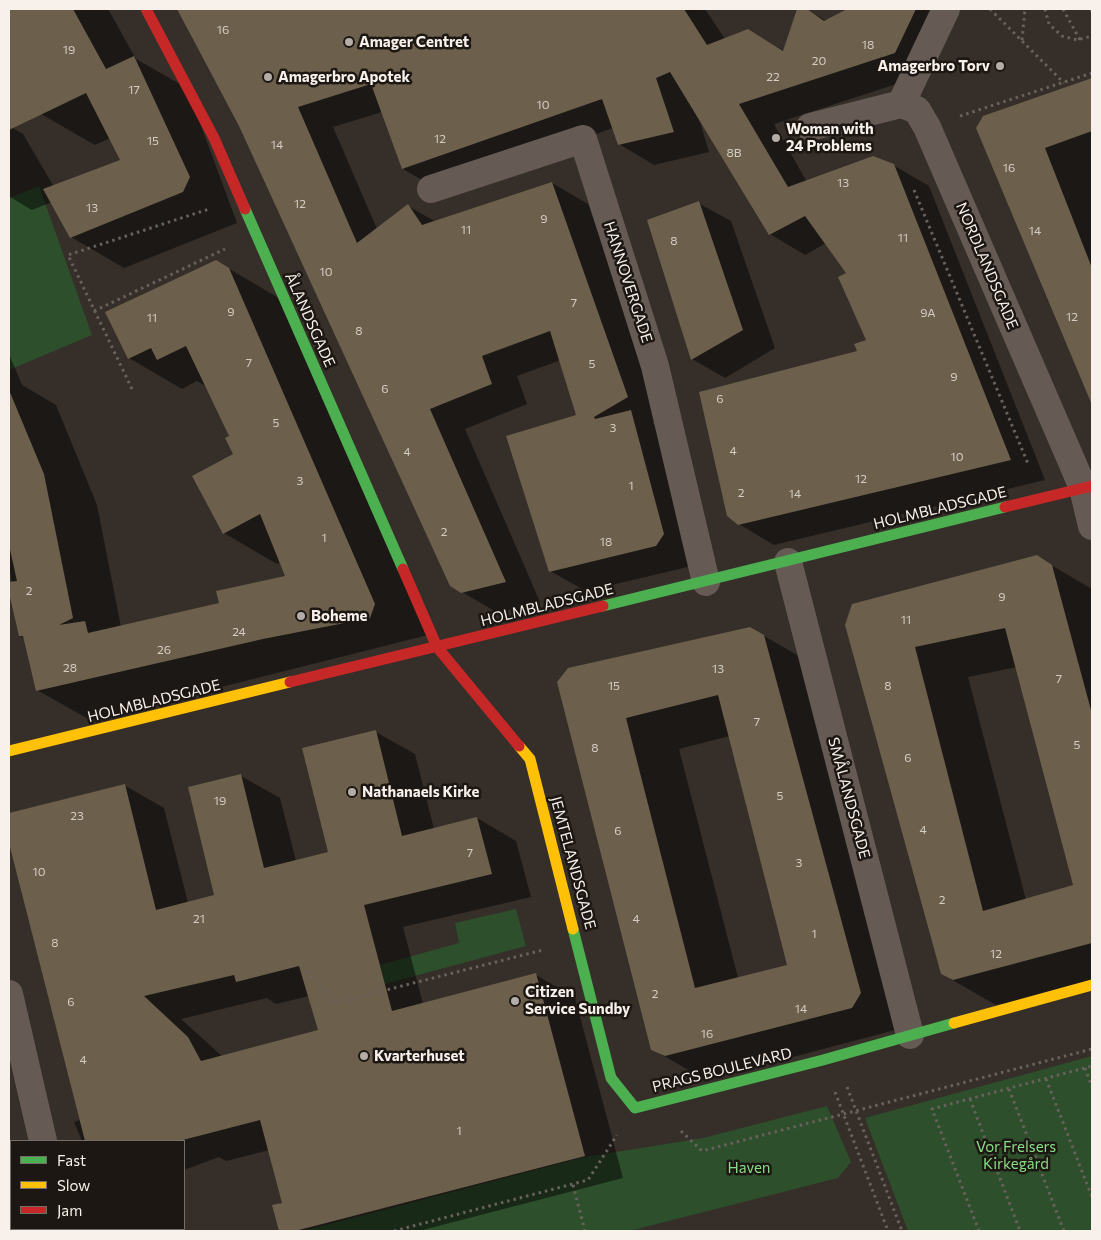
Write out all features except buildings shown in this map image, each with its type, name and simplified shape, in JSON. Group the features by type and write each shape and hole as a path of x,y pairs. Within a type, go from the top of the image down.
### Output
{"street":[{"name":"ÅLANDSGADE","path":"146,9 214,138 437,648"},
{"path":"810,127 901,104 946,9"},
{"name":"NORDLANDSGADE","path":"901,104 917,110 927,127 1087,487 1092,526"},
{"name":"HANNOVERGADE","path":"430,189 583,139 655,366 706,582"},
{"name":"HOLMBLADSGADE","path":"9,751 437,648 1087,487"},
{"name":"SMÅLANDSGADE","path":"788,562 910,1035"},
{"name":"JEMTELANDSGADE","path":"437,648 530,759 611,1078 635,1108"},
{"name":"PRAGS BOULEVARD","path":"635,1108 824,1060 1092,985"},
{"path":"9,994 43,1140"}],"path":[{"path":"990,9 1064,83"},
{"path":"1022,41 1025,9"},
{"path":"1045,9 1047,20 1057,33 1068,38 1080,40 1092,36"},
{"path":"1063,9 1080,40"},
{"path":"956,117 1092,73"},
{"path":"913,187 1032,472"},
{"path":"132,389 68,254 209,209 239,196"},
{"path":"94,311 227,248 257,237"},
{"path":"306,971 335,1003 578,942"},
{"path":"394,1231 588,1180 635,1108 675,1126 702,1151 1092,1048"},
{"path":"837,1056 855,1111 902,1231"},
{"path":"824,1060 842,1114 888,1231"},
{"path":"979,1231 932,1109 1092,1066"},
{"path":"1085,1068 1092,1087"},
{"path":"1046,1079 1092,1197"},
{"path":"1009,1089 1064,1231"},
{"path":"970,1099 1020,1231"},
{"path":"573,1185 585,1231"}],"green space":[{"path":"39,186 92,335 9,370 9,198"},
{"path":"516,909 526,946 385,984 380,965 459,943 455,923"},
{"name":"Vor Frelsers Kirkegård","path":"1092,1056 1092,1231 908,1231 865,1118"},
{"name":"Haven","path":"827,1106 851,1162 838,1178 629,1231 303,1231 585,1157 703,1138"}],"traffic: fast":[{"path":"245,209 403,569"},
{"path":"603,606 1005,507"},
{"path":"573,929 611,1078 635,1108 823,1060 954,1023"}],"traffic: slow":[{"path":"9,751 290,682"},
{"path":"519,746 530,759 573,929"},
{"path":"954,1023 1092,985"}],"traffic: jam":[{"path":"146,9 214,138 245,209"},
{"path":"1005,507 1092,486"},
{"path":"403,569 437,647 519,746"},
{"path":"290,682 603,606"}],"place":[{"name":"Amager Centret","path":"349,42"},
{"name":"Amagerbro Torv","path":"1000,66"},
{"name":"Amagerbro Apotek","path":"268,77"},
{"name":"Woman with 24 Problems","path":"776,138"},
{"name":"Boheme","path":"301,616"},
{"name":"Nathanaels Kirke","path":"352,792"},
{"name":"Citizen Service Sundby","path":"515,1001"},
{"name":"Kvarterhuset","path":"364,1056"}]}
